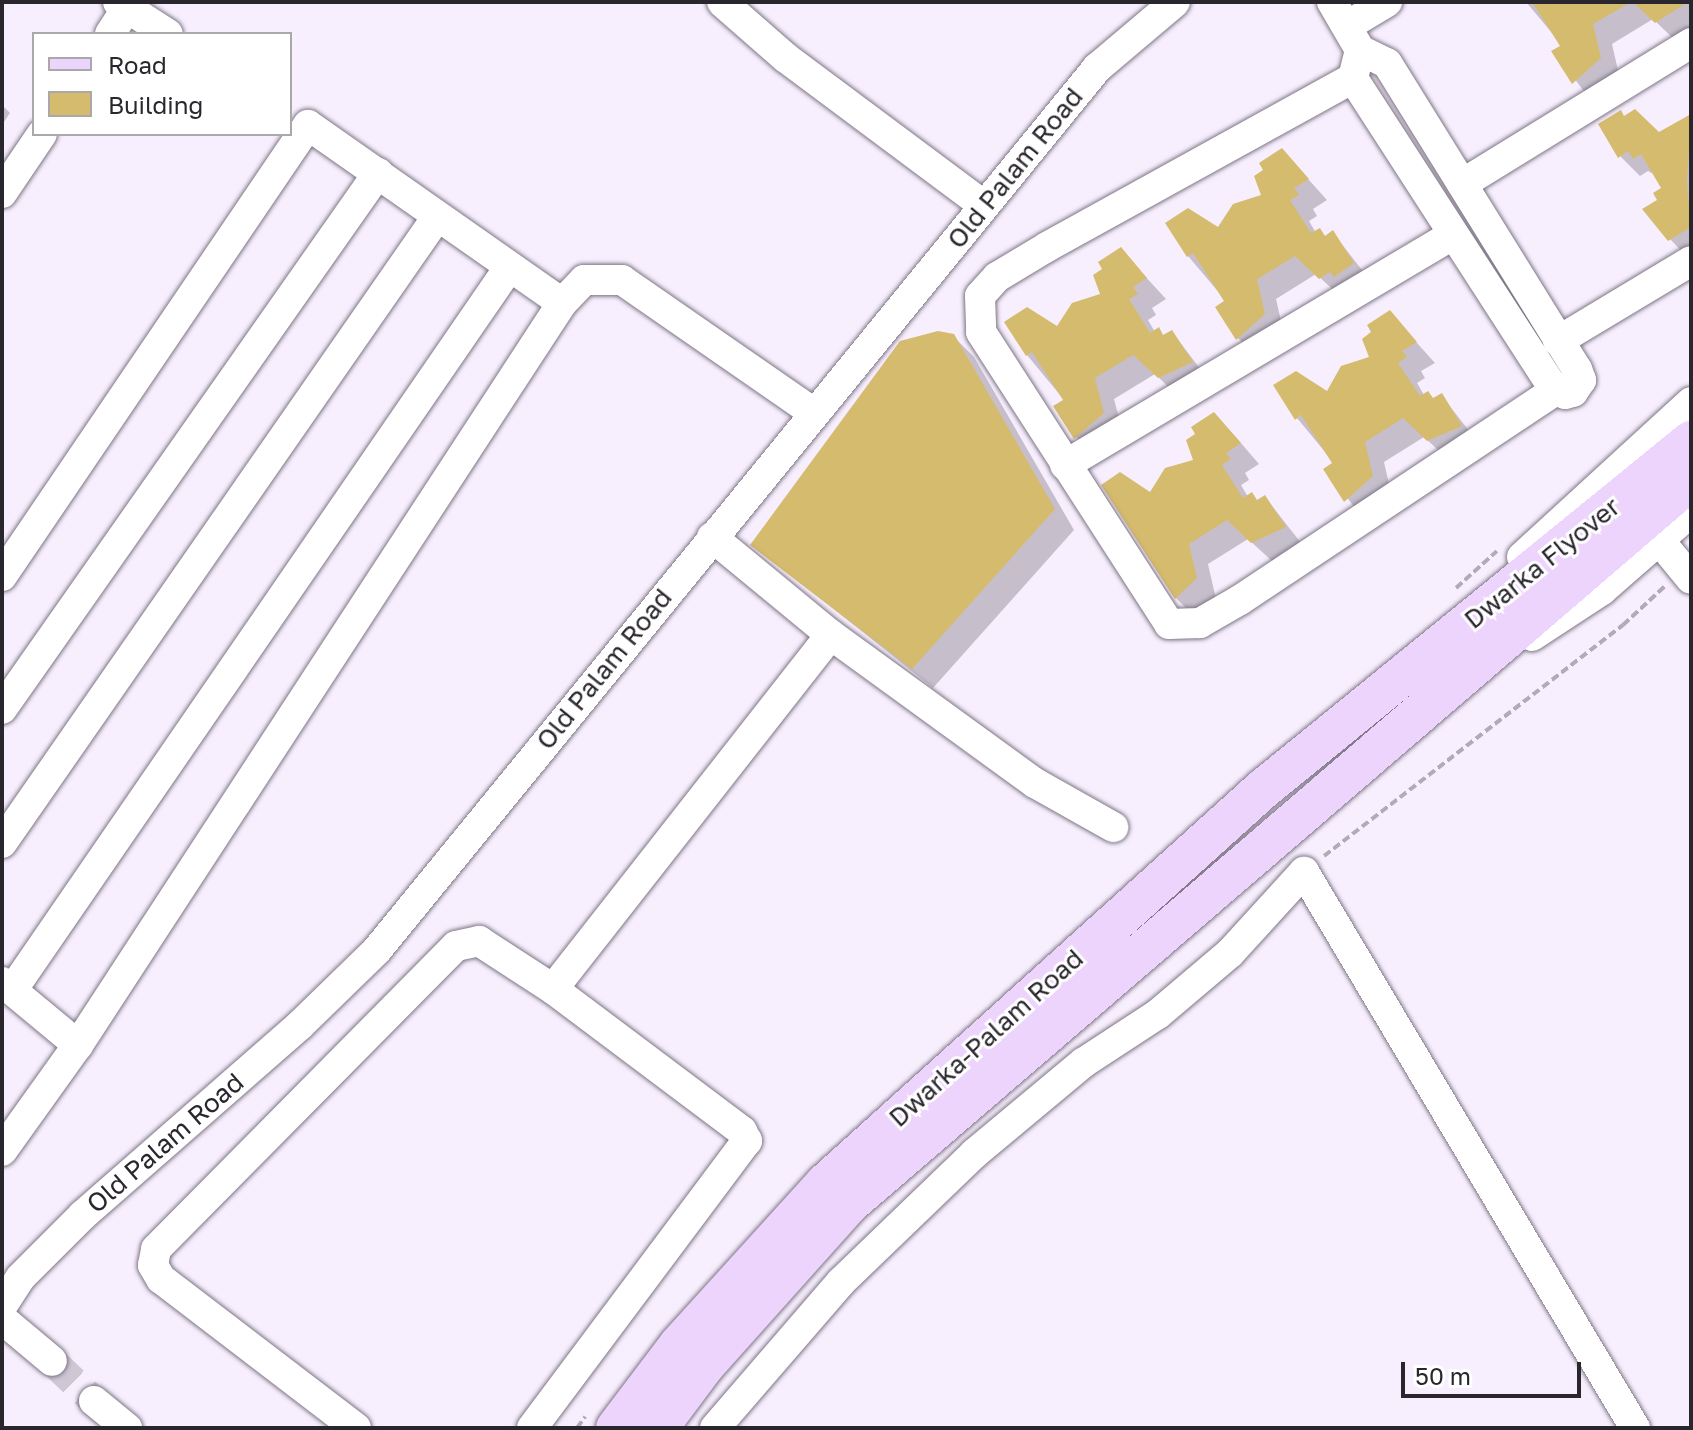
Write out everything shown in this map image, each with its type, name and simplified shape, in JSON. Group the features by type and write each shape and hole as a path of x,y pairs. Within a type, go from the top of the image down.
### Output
{"main road":[{"name":"Dwarka Flyover","path":"1407,696 1499,620 1691,441"},
{"name":"Dwarka Flyover","path":"1499,620 1691,480"},
{"name":"Dwarka-Palam Road","path":"616,1428 679,1345 826,1183 1263,789 1407,696"},
{"name":"Dwarka-Palam Road","path":"658,1428 705,1365 849,1204 1407,696"}],"street":[{"path":"722,2 786,58 988,199"},
{"path":"743,2 796,49 988,199"},
{"name":"Old Palam Road","path":"2,1306 20,1278 83,1215 300,1025 377,950 1097,68 1175,2"},
{"path":"1387,2 1348,39 1047,247 997,277 980,296 981,332 1169,624 1200,623 1495,435 1557,389"},
{"path":"111,32 122,5 165,32"},
{"path":"1348,39 1387,63 1581,380 1573,392 1557,389 1453,235 1348,39"},
{"path":"1462,184 1691,43"},
{"path":"299,119 508,269 562,303"},
{"path":"2,193 41,136"},
{"path":"2,576 288,136"},
{"path":"2,709 378,173"},
{"path":"2,843 437,217"},
{"path":"1065,465 1453,235"},
{"path":"1558,341 1691,261"},
{"path":"78,1045 8,985 508,269"},
{"path":"2,1151 78,1045 562,303 594,276 622,280 814,413"},
{"path":"1407,696 1583,497 1691,402"},
{"path":"1407,696 1602,590 1691,512"},
{"path":"712,537 831,635 1035,783 1113,827"},
{"path":"1659,540 1691,579"},
{"path":"553,989 831,635"},
{"path":"715,1428 841,1282 975,1153 1083,1063 1158,1014 1230,953 1304,872 1635,1428"},
{"path":"356,1428 161,1279 153,1265 156,1249 456,946 479,941 553,989 742,1131 747,1141 532,1428"},
{"path":"2,1319 52,1361"},
{"path":"94,1401 127,1428"}],"building":[{"path":"1532,2 1631,2 1593,24 1601,58 1572,84 1551,51 1560,46"},
{"path":"1633,2 1688,2 1655,23"},
{"path":"1635,109 1659,132 1691,114 1687,182 1691,227 1668,241 1642,209 1657,200 1653,193 1661,188 1641,154 1633,159 1628,151 1618,158 1598,124 1621,110 1624,116"},
{"path":"1282,148 1309,179 1294,188 1299,195 1290,200 1311,233 1320,228 1325,236 1333,230 1354,263 1334,277 1330,272 1319,279 1295,256 1257,279 1265,314 1236,340 1215,307 1224,301 1193,253 1187,257 1165,223 1188,208 1218,227 1233,204 1261,195 1254,176 1263,170 1259,163"},
{"path":"1121,247 1147,278 1133,287 1138,294 1129,299 1150,333 1159,327 1163,335 1172,330 1193,362 1158,378 1133,355 1095,378 1104,413 1074,439 1053,406 1063,400 1032,352 1026,356 1004,322 1027,307 1057,326 1072,303 1100,294 1093,275 1102,269 1098,262"},
{"path":"1390,310 1417,342 1402,351 1407,357 1398,363 1420,396 1428,391 1433,398 1442,393 1462,426 1427,441 1403,418 1365,442 1373,476 1344,502 1323,469 1332,463 1301,415 1295,420 1273,385 1296,371 1327,391 1341,366 1369,357 1362,339 1371,332 1367,325"},
{"path":"938,331 954,334 1055,509 912,669 750,545 900,341"},
{"path":"1214,412 1241,443 1226,453 1231,459 1222,465 1243,498 1252,492 1257,500 1265,495 1286,527 1251,543 1227,520 1189,544 1197,578 1175,599 1101,485 1120,472 1150,492 1165,468 1193,460 1186,440 1195,434 1191,427"}],"tunnel":[{"path":"52,1361 94,1401"}]}
